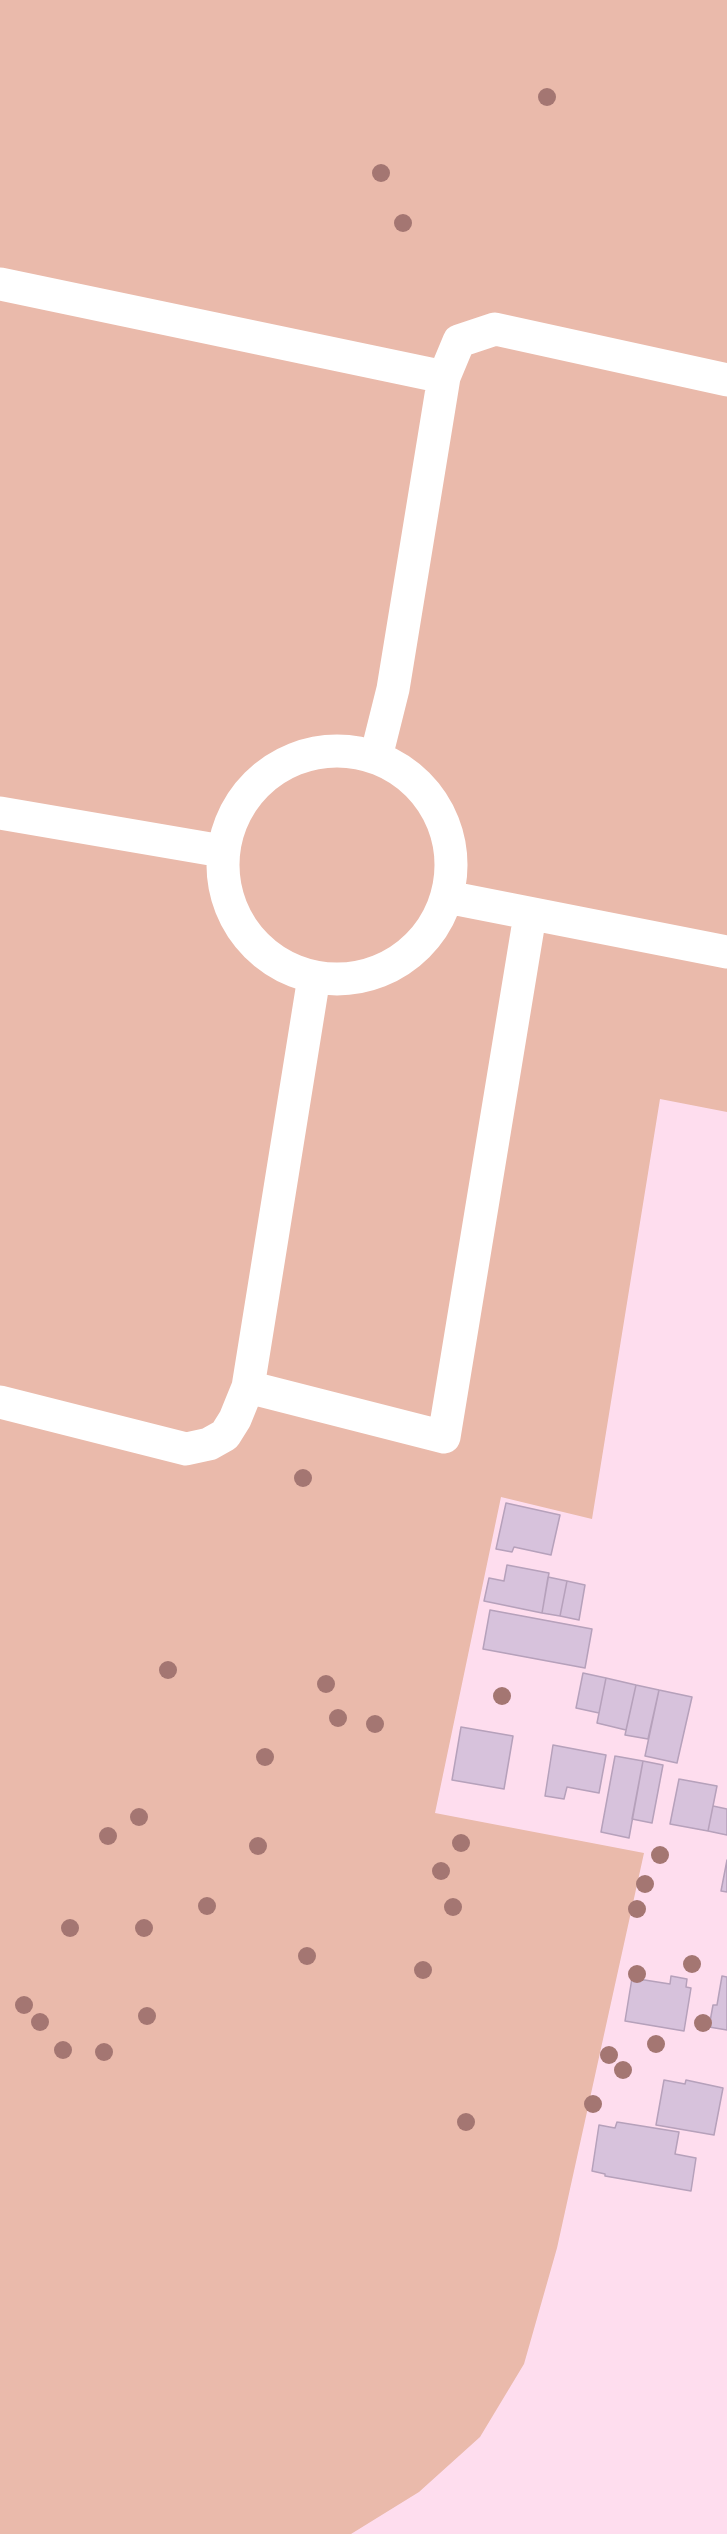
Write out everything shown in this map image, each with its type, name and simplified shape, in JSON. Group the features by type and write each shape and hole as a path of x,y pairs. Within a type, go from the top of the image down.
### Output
{"lane":[{"path":"0,284 444,376"},
{"path":"376,757 393,689 444,376 459,340 495,328 727,380"},
{"path":"342,750 376,757 406,774 430,799 446,829 451,863 447,897 433,929 410,954 391,966 381,972 348,979 314,978 282,966 254,945 234,917 223,885 222,851 231,818 249,789 276,767 307,753 342,750"},
{"path":"0,813 222,851"},
{"path":"447,897 727,952"},
{"path":"248,1388 444,1437 530,915"},
{"path":"0,1402 186,1449 209,1444 225,1435 236,1419 248,1388 314,978"}],"shaded area":[{"path":"0,0 727,0 727,1112 660,1099 592,1519 501,1497 435,1813 644,1853 557,2248 524,2364 480,2437 419,2492 351,2534 0,2534"}],"building":[{"path":"506,1503 560,1515 551,1555 514,1547 512,1552 496,1549"},
{"path":"507,1565 549,1573 542,1613 484,1601 489,1578 504,1581"},
{"path":"548,1577 567,1581 560,1616 542,1613"},
{"path":"567,1581 585,1585 579,1620 560,1616"},
{"path":"490,1610 592,1629 585,1668 483,1649"},
{"path":"583,1673 606,1678 599,1713 576,1708"},
{"path":"606,1678 636,1685 626,1730 597,1723"},
{"path":"636,1685 659,1690 648,1739 625,1735"},
{"path":"659,1690 692,1697 677,1763 645,1756"},
{"path":"461,1727 513,1736 504,1789 452,1780"},
{"path":"553,1745 606,1755 599,1793 567,1787 564,1799 545,1796"},
{"path":"615,1756 643,1761 629,1838 601,1832"},
{"path":"643,1761 663,1765 652,1823 632,1819"},
{"path":"679,1779 717,1786 708,1831 670,1824"},
{"path":"713,1806 727,1809 727,1835 708,1831"},
{"path":"727,1860 727,1892 721,1891"},
{"path":"671,1976 687,1979 686,1987 691,1988 684,2031 625,2021 632,1978 670,1984"},
{"path":"722,1976 727,1977 727,2030 709,2027 713,2005 717,2005"},
{"path":"664,2080 685,2084 686,2080 723,2088 714,2135 656,2125"},
{"path":"617,2122 679,2132 675,2154 696,2158 691,2191 605,2176 605,2174 592,2171 599,2125 615,2128"}]}
